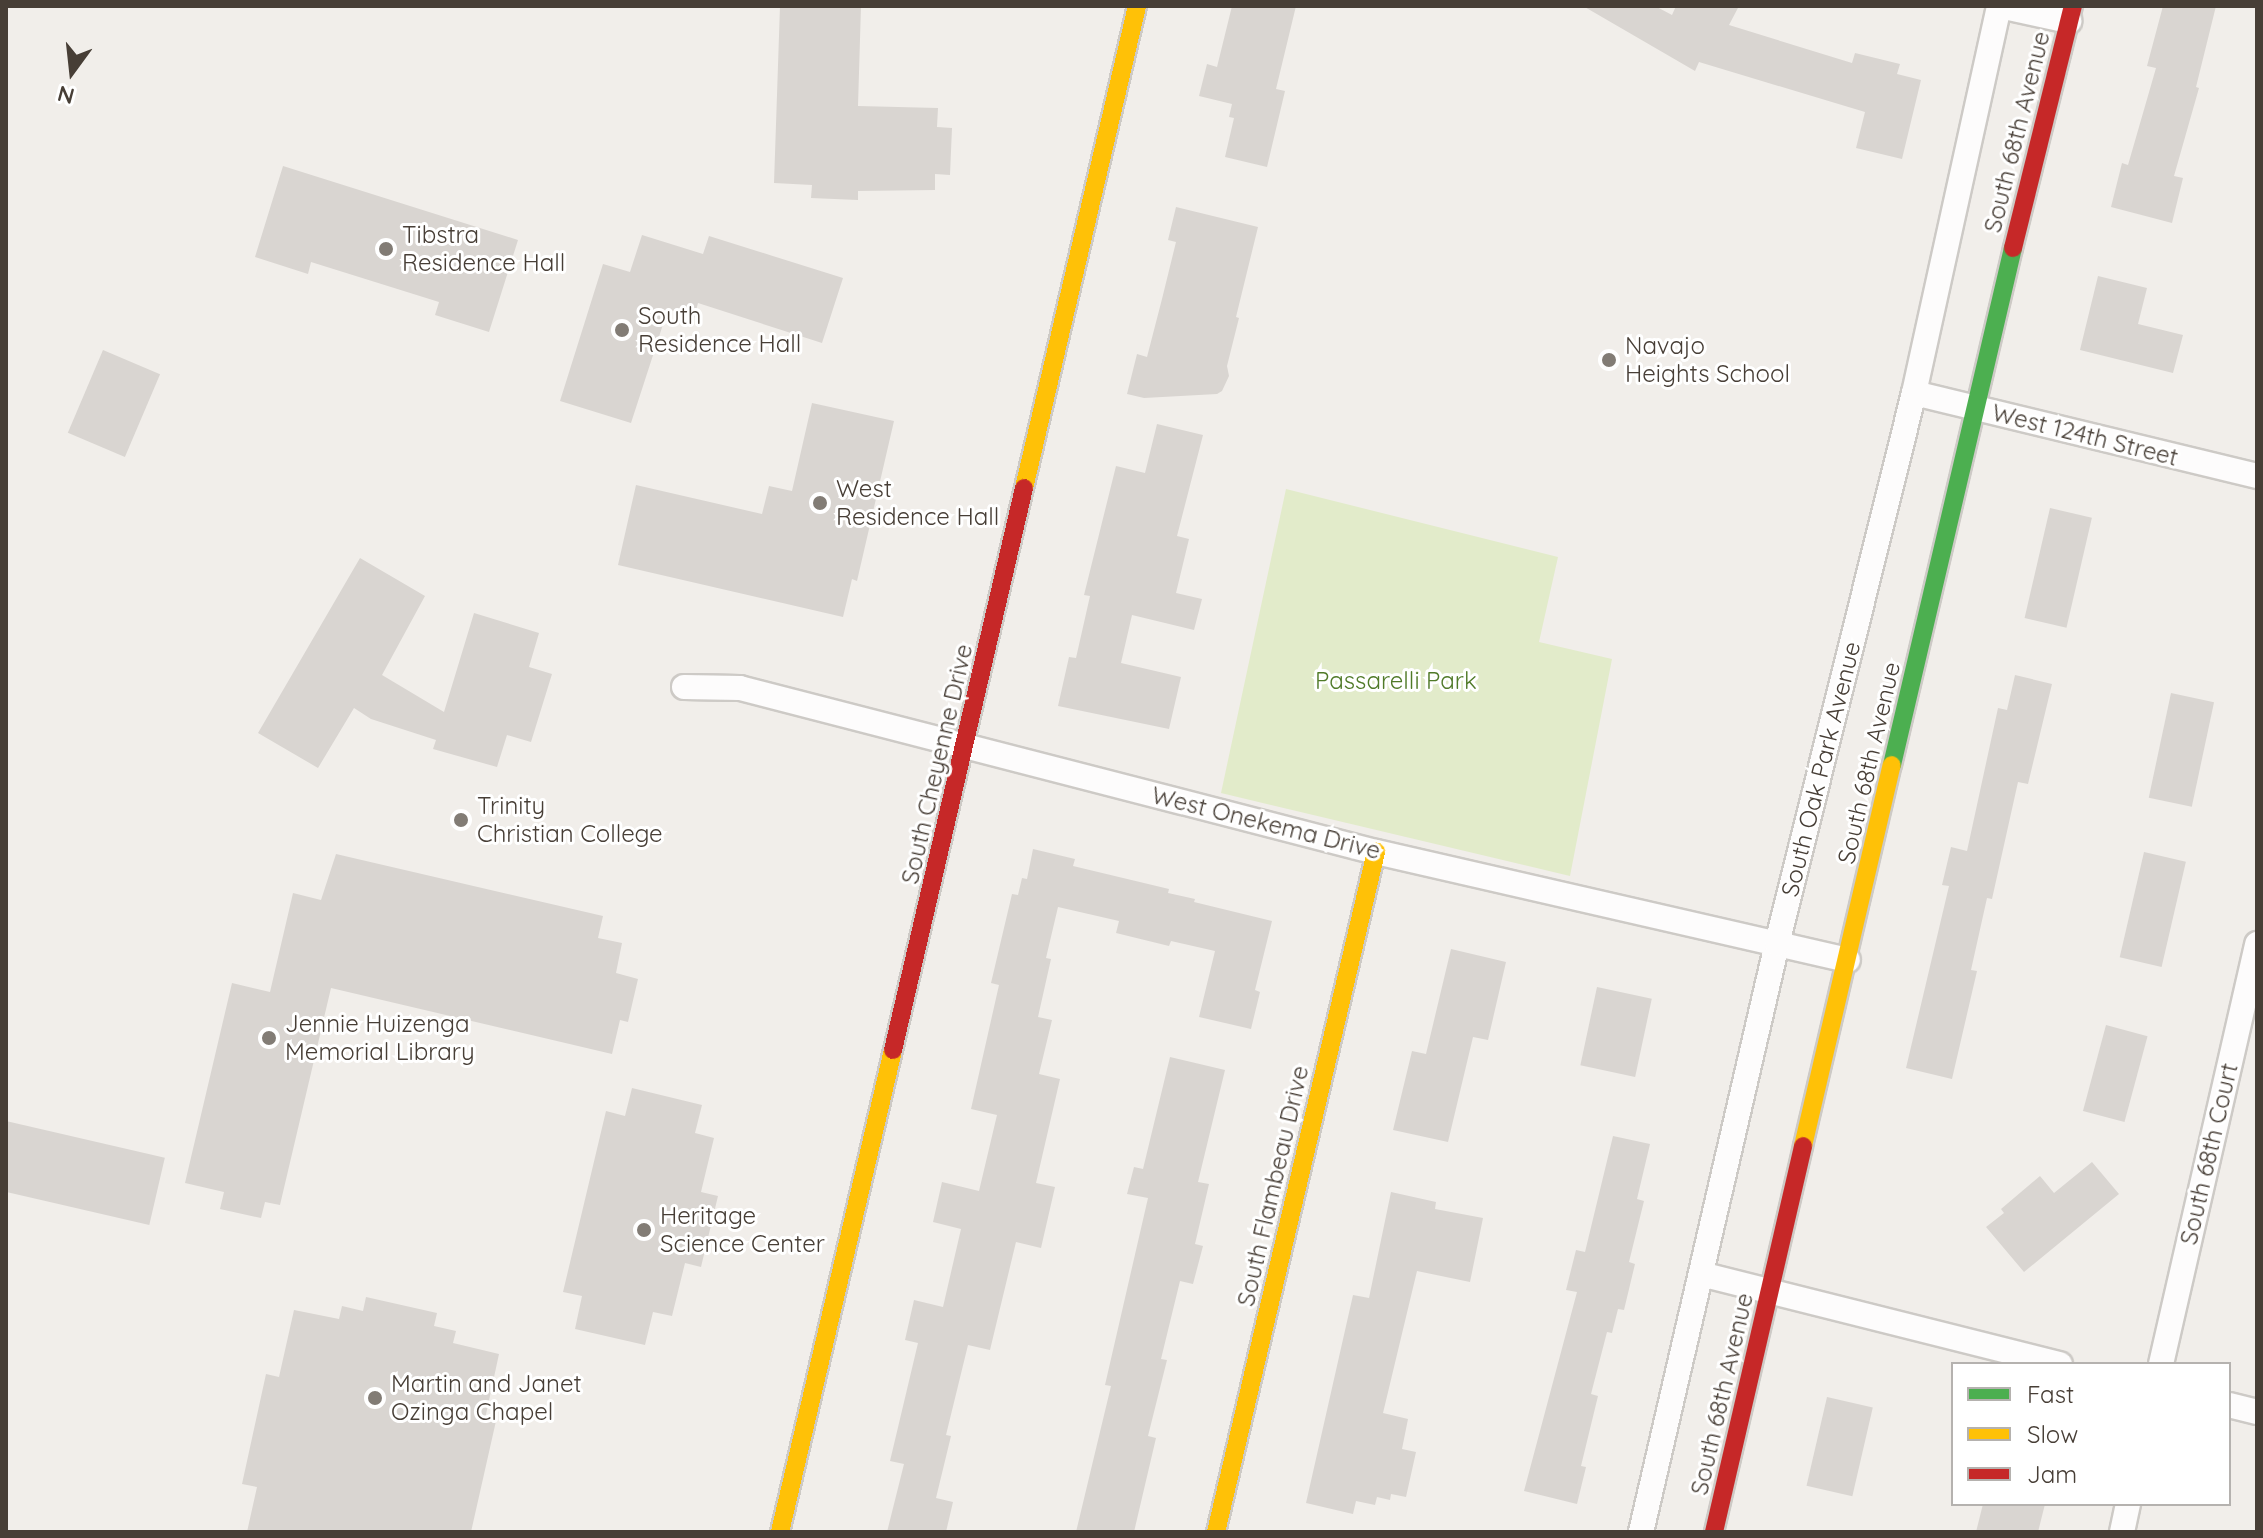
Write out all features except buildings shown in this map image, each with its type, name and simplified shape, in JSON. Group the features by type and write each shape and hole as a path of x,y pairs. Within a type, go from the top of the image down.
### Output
{"street":[{"name":"South Cheyenne Drive","path":"780,1532 1137,6"},
{"path":"2000,6 2071,14"},
{"name":"South Oak Park Avenue","path":"1641,1532 1777,944 1914,393 2000,6"},
{"name":"South 68th Avenue","path":"1714,1532 1974,408 2071,14"},
{"name":"West 124th Street","path":"1914,393 2257,476"},
{"name":"West Onekema Drive","path":"684,687 740,688 1376,852 1848,960"},
{"name":"South Flambeau Drive","path":"1216,1532 1376,852"},
{"name":"South 68th Court","path":"2161,1362 2257,944"},
{"path":"1701,1274 2052,1362"},
{"path":"2231,1406 2257,1412"},
{"path":"2122,1532 2128,1506"}],"green space":[{"name":"Passarelli Park","path":"1286,489 1558,557 1539,642 1612,659 1570,876 1221,793"}],"traffic: fast":[{"path":"1892,765 2013,248"}],"traffic: slow":[{"path":"1024,488 1137,6"},
{"path":"1803,1146 1892,765"},
{"path":"1216,1532 1376,852"},
{"path":"780,1532 893,1050"}],"traffic: jam":[{"path":"2013,248 2073,6"},
{"path":"893,1050 1024,488"},
{"path":"1714,1532 1803,1146"}],"place":[{"name":"Tibstra Residence Hall","path":"386,249"},
{"name":"South Residence Hall","path":"622,330"},
{"name":"Navajo Heights School","path":"1609,360"},
{"name":"West Residence Hall","path":"820,503"},
{"name":"Trinity Christian College","path":"461,820"},
{"name":"Jennie Huizenga Memorial Library","path":"269,1038"},
{"name":"Heritage Science Center","path":"644,1230"},
{"name":"Martin and Janet Ozinga Chapel","path":"375,1398"}]}
